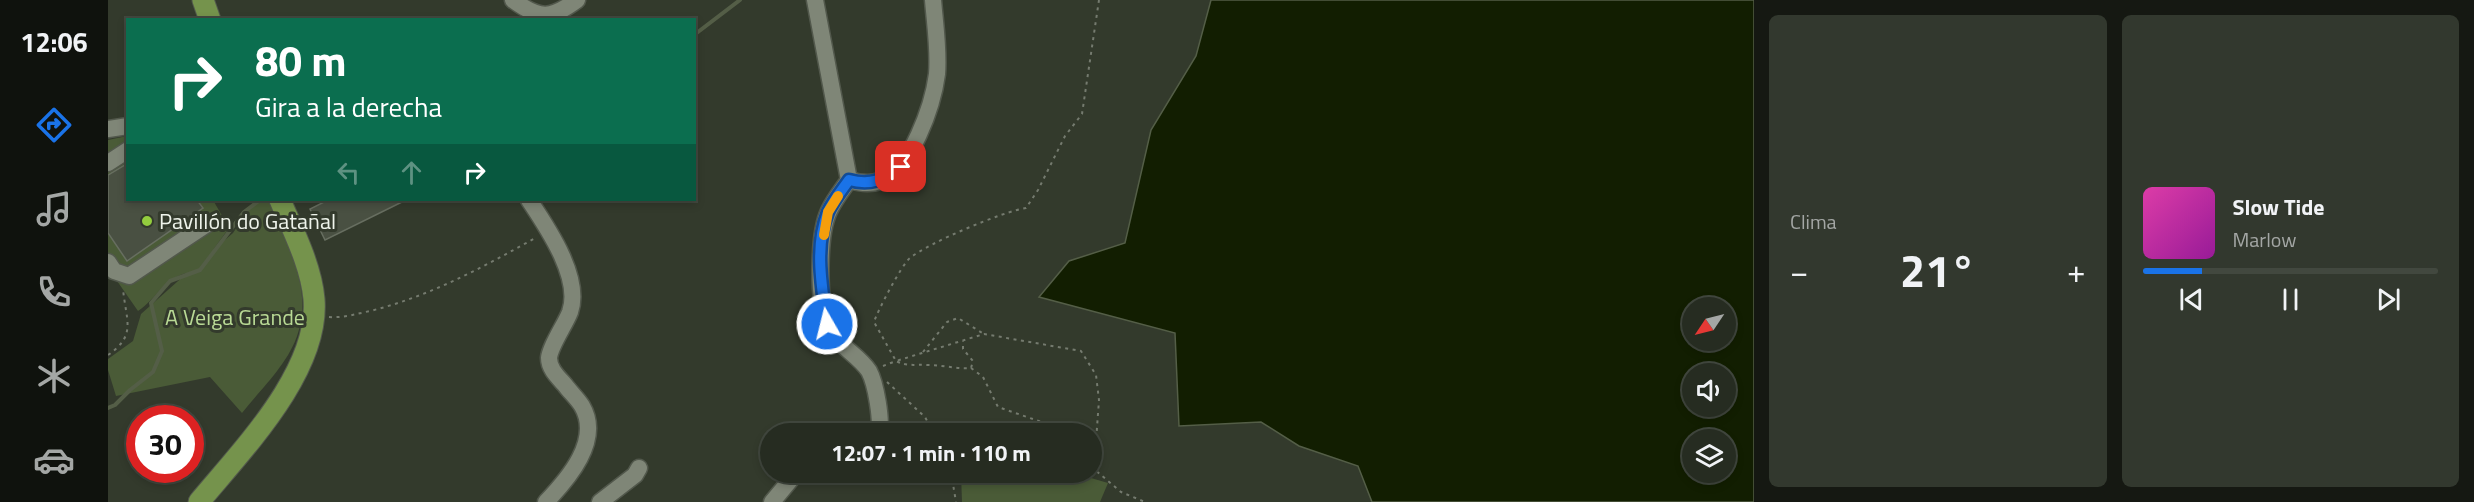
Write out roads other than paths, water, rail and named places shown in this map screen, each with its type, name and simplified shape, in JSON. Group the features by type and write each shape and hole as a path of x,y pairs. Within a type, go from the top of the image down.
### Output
{"main road":[{"path":"203,0 209,18"},
{"path":"199,502 289,388 306,354 314,315 310,277 280,201"}],"street":[{"path":"513,0 529,12 556,17 577,0"},
{"path":"815,0 849,180 828,212 821,246 820,277 827,324 844,347 869,372 882,423"},
{"path":"849,180 864,184 881,181 901,167 926,118 937,74 933,0"},
{"path":"108,129 126,126"},
{"path":"108,163 126,151"},
{"path":"530,201 549,231 569,274 572,305 564,328 549,356 551,368 583,408 587,430 582,452 571,476 546,502"},
{"path":"108,262 114,271 129,276 210,222"},
{"path":"600,502 635,475 639,468"},
{"path":"772,502 788,483"}],"waterway":[{"path":"696,33 740,0"},
{"path":"108,408 115,405 153,372 162,351 151,303 170,281 200,270 244,212 259,201"}],"place":[{"name":"Pavillón do Gatañal","path":"147,221"}],"park label":[{"name":"A Veiga Grande","path":"235,317"}]}
